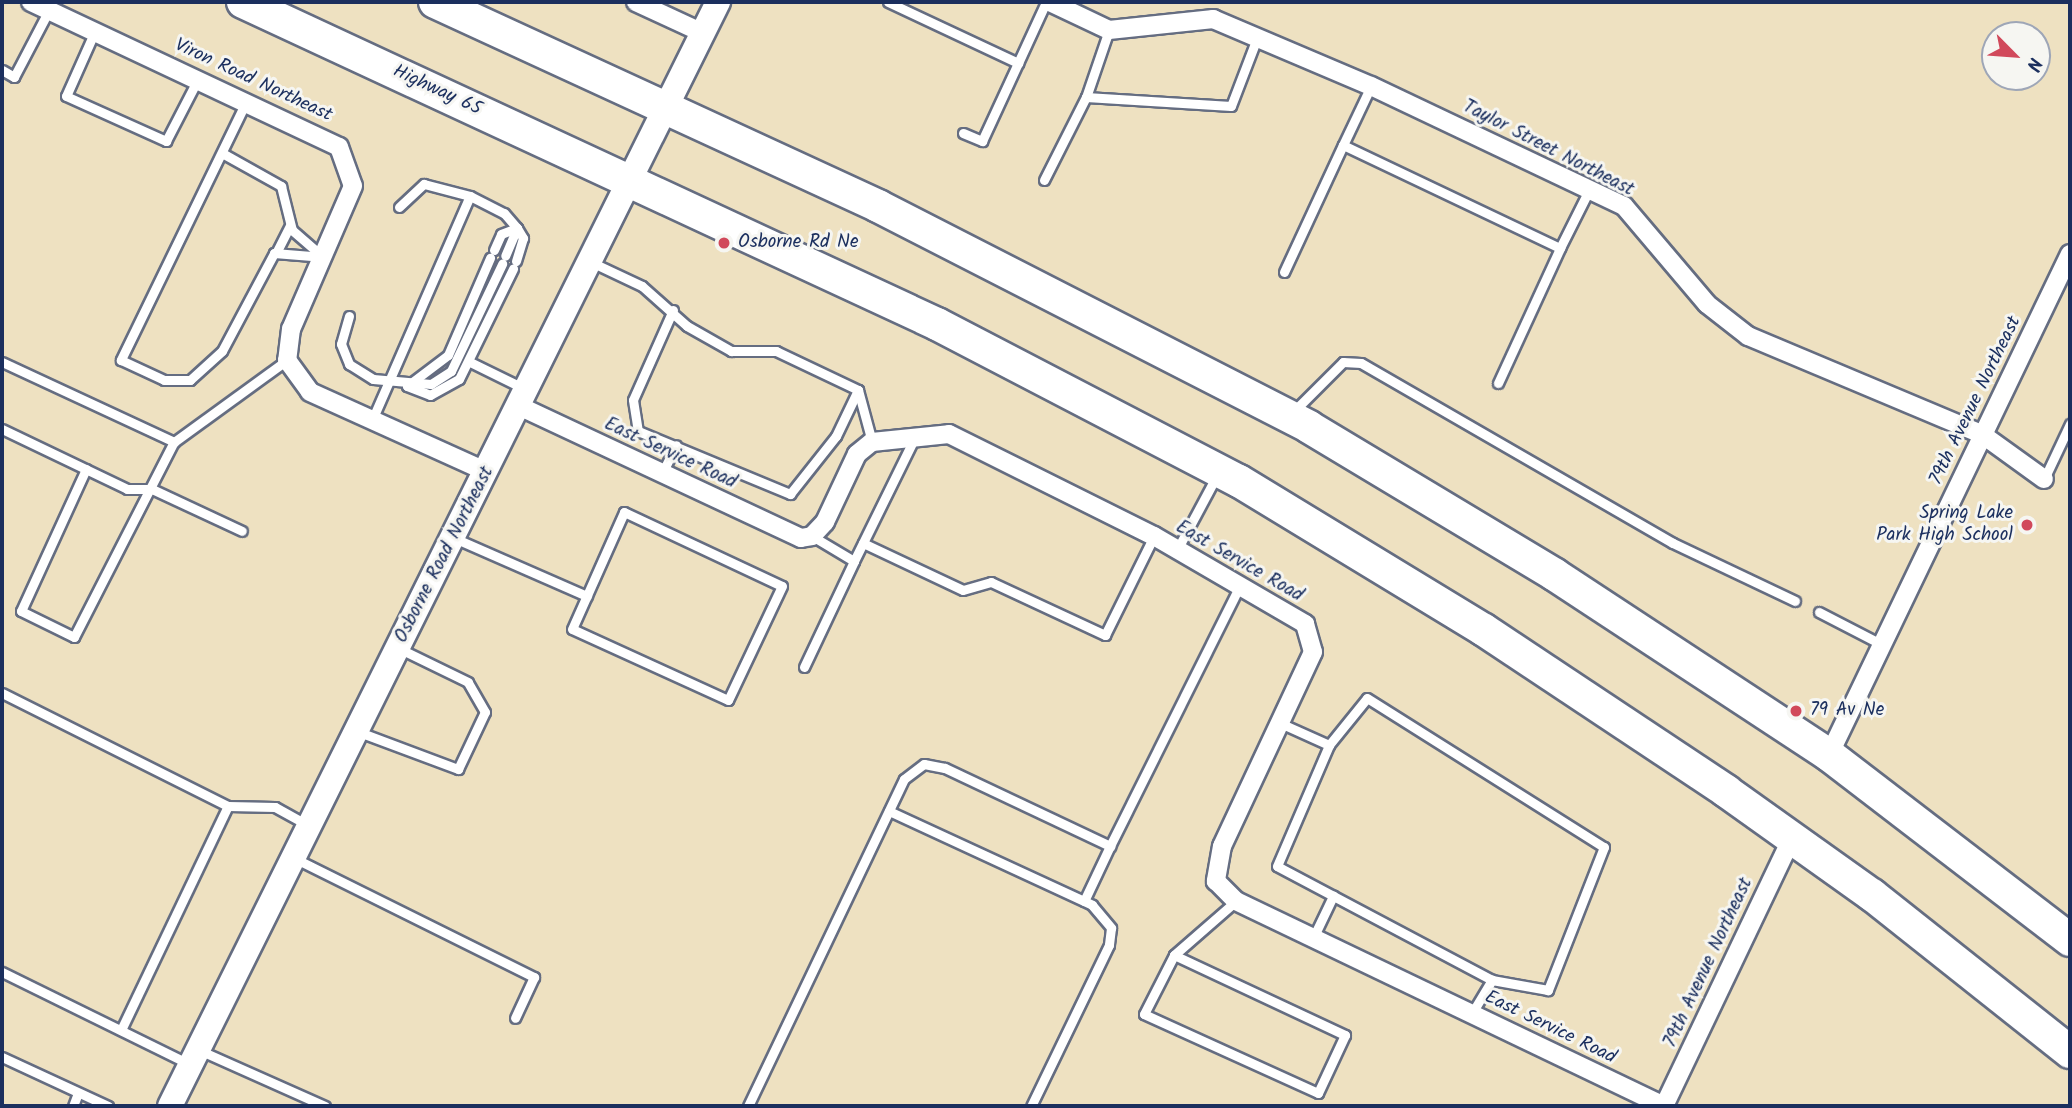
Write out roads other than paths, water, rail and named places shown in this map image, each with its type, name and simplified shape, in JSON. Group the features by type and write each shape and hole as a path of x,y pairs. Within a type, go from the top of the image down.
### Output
{"highway":[{"name":"Highway 65","path":"243,2 633,179 937,324 1219,471 1582,692 1792,838 2070,1052"},
{"path":"435,2 878,206 1288,416 1544,569 1829,755 2070,940"}],"street":[{"name":"Viron Road Northeast","path":"31,2 247,100 339,147 348,162 353,186 325,257 291,329 287,360"},
{"path":"636,2 703,33"},
{"name":"Osborne Road Northeast","path":"170,1106 667,111 718,2"},
{"path":"1048,2 1109,30"},
{"name":"Taylor Street Northeast","path":"1109,30 1213,19 1371,86 1624,206 1707,304 1748,336 1983,435 2044,479"},
{"name":"79th Avenue Northeast","path":"1829,755 2070,254"},
{"path":"287,360 310,391 371,422 487,472"},
{"name":"East Service Road","path":"523,398 662,473 801,538 812,536"},
{"name":"East Service Road","path":"872,442 916,434 968,441 1154,536 1304,624 1312,638 1313,652 1214,866 1216,881 1236,901 1664,1106"},
{"path":"812,536 857,454 872,442"},
{"name":"79th Avenue Northeast","path":"1664,1106 1792,838"}],"lane":[{"path":"888,2 1018,64"},
{"path":"963,133 982,141 1048,2"},
{"path":"2,70 14,76 49,10"},
{"path":"1044,180 1086,97 1109,30"},
{"path":"95,31 66,96 166,141 198,78"},
{"path":"1086,97 1231,106 1257,38"},
{"path":"1284,272 1371,86"},
{"path":"247,100 121,360 164,380 191,380 222,351 290,225"},
{"path":"1343,145 1560,248"},
{"path":"222,153 281,186 290,225 325,257"},
{"path":"400,206 424,184 470,196 504,213 523,238 514,265 470,362 447,390 419,395 407,386"},
{"path":"1498,383 1589,190"},
{"path":"371,422 470,196"},
{"path":"407,386 448,355 501,234 517,228"},
{"path":"349,316 344,356 389,382 407,386 431,384 451,371 517,228"},
{"path":"276,253 325,257"},
{"path":"591,262 673,310 731,351 776,351 858,390 872,442"},
{"path":"673,310 633,400 638,431 790,494 836,436 858,390"},
{"path":"86,469 21,611 74,637 174,442 287,360"},
{"path":"2,362 174,442"},
{"path":"470,362 523,398"},
{"path":"1288,416 1343,362 1361,363 1673,543 1795,601"},
{"path":"2044,479 2070,424"},
{"path":"2,429 127,489 152,489 242,531"},
{"path":"804,667 916,434"},
{"path":"662,473 676,445"},
{"path":"1177,550 1219,471"},
{"path":"624,512 782,586 728,700 572,629 587,596 624,512"},
{"path":"812,536 854,561"},
{"path":"863,543 963,590 991,582 1105,635 1154,536"},
{"path":"453,537 587,596"},
{"path":"1084,901 1240,585"},
{"path":"1819,612 1881,645"},
{"path":"357,732 458,769 485,712 468,682 398,649"},
{"path":"2,693 228,806 275,807 310,827"},
{"path":"1367,698 1604,847 1548,990 1492,980 1333,896 1277,866 1329,745 1367,698"},
{"path":"1280,723 1329,745"},
{"path":"748,1106 904,779 924,764 945,768 1110,846"},
{"path":"121,1030 228,806"},
{"path":"889,811 1084,901 1105,918 1109,945 1031,1106"},
{"path":"294,858 534,976 515,1018"},
{"path":"1313,938 1333,896"},
{"path":"1174,955 1345,1035 1318,1093 1144,1014 1174,955 1236,901"},
{"path":"2,972 121,1030 325,1106"},
{"path":"1472,1013 1492,980"},
{"path":"2,1057 108,1106"},
{"path":"73,1106 78,1093"}],"place":[{"name":"Osborne Rd Ne","path":"724,243"},
{"name":"Spring Lake Park High School","path":"2027,525"},
{"name":"79 Av Ne","path":"1796,711"}]}
